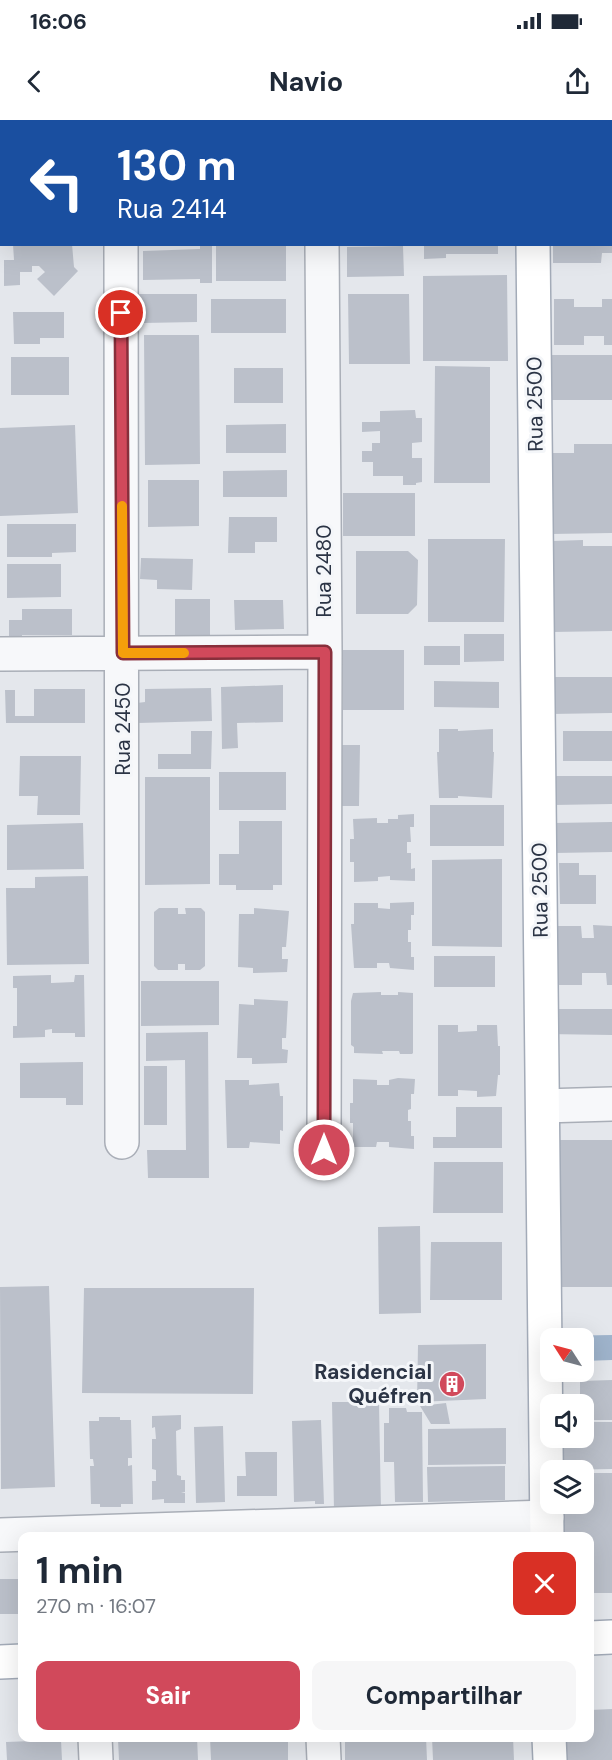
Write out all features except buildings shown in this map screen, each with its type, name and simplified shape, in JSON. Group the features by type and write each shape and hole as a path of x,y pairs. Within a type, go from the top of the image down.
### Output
{"main road":[{"name":"Rua 2500","path":"533,246 547,1527"},
{"path":"594,1638 612,1637"},
{"path":"0,1662 18,1661"},
{"path":"549,1742 550,1760"}],"street":[{"name":"Rua 2450","path":"121,246 122,1142"},
{"name":"Rua 2480","path":"322,246 325,652 324,1150"},
{"path":"0,654 325,652"},
{"path":"543,1106 612,1104"},
{"path":"221,1532 547,1527"},
{"path":"0,1535 18,1535"},
{"path":"95,1742 96,1760"},
{"path":"323,1742 324,1760"}],"water":[{"path":"594,1335 612,1335 612,1360 594,1361"}],"slow traffic":[{"path":"122,506 123,653 184,653"}],"place":[{"name":"Rasidencial Quéfren","path":"452,1384"}],"route":[{"path":"121,313 123,653 325,652 324,1150"}]}
